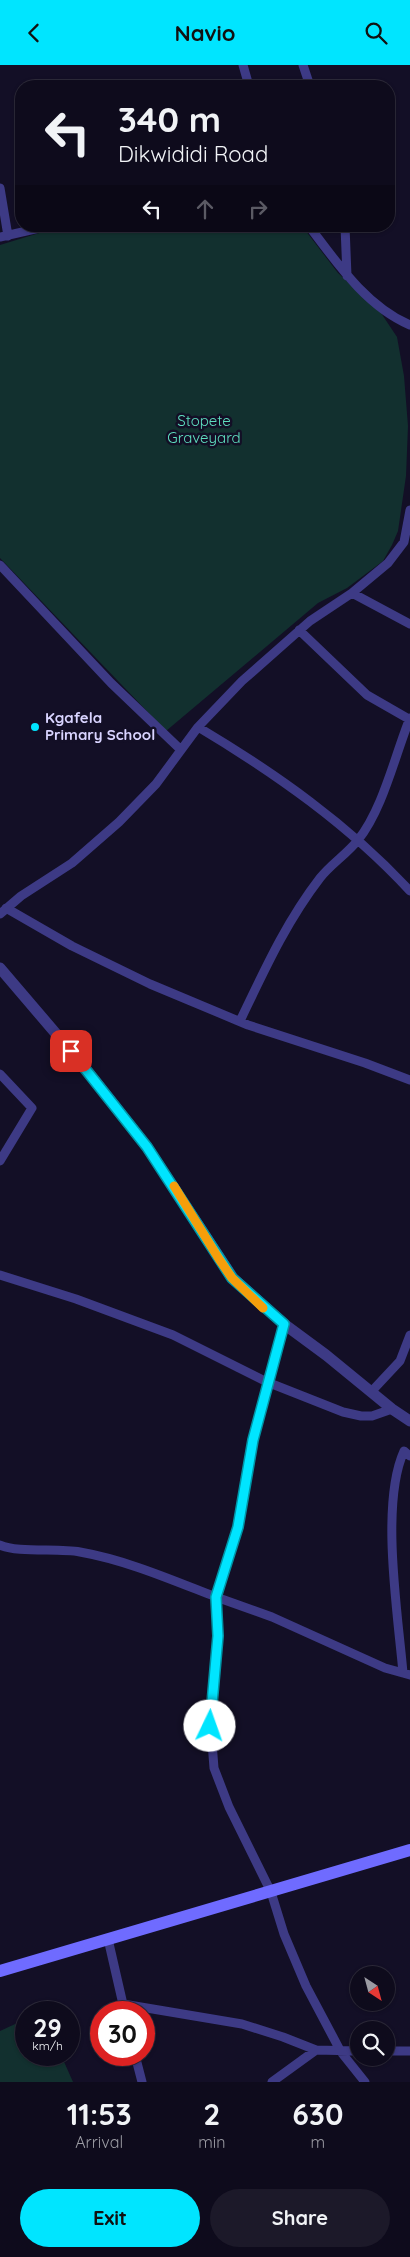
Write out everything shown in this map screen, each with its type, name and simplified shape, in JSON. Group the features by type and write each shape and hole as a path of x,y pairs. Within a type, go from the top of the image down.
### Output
{"main road":[{"path":"0,1971 410,1850"}],"street":[{"path":"243,65 247,80"},
{"path":"303,65 308,80"},
{"path":"0,188 4,237 24,232"},
{"path":"314,232 347,276 384,310 410,325"},
{"path":"345,232 347,276"},
{"path":"3,911 72,863 120,822 156,783 198,727 242,681 299,630 352,593 388,563 404,543 410,510"},
{"path":"0,565 111,683 180,749"},
{"path":"352,593 410,623"},
{"path":"240,1021 286,927 322,876 358,840 384,789 410,718 367,695 299,630"},
{"path":"198,727 259,764 307,799 358,840 388,867 410,891"},
{"path":"3,911 150,984 240,1021 410,1080"},
{"path":"0,968 82,1063 147,1147 232,1278 284,1324 410,1421"},
{"path":"0,1074 32,1108 0,1161"},
{"path":"0,1275 76,1299 173,1335 267,1382 342,1412 372,1416 392,1409"},
{"path":"284,1324 253,1440 238,1527 216,1597 218,1636 210,1717 214,1768 229,1807 271,1892 297,1967 341,2052 365,2082"},
{"path":"371,1392 400,1361 410,1335"},
{"path":"0,1545 4,1551 36,1549 79,1552 126,1565 272,1617 385,1668 406,1674 392,1544 394,1482 398,1466 407,1454 410,1443"},
{"path":"108,1939 122,2001"},
{"path":"155,2012 242,2024 316,2050 350,2052"},
{"path":"272,2082 316,2050"},
{"path":"395,2051 410,2051"},
{"path":"138,2066 142,2082"}],"green space":[{"name":"Stopete Graveyard","path":"42,232 307,232 338,273 381,313 397,337 404,376 408,426 406,476 398,531 383,561 347,588 318,603 166,731 0,558 0,245"},
{"path":"15,2024 15,2066 66,2066 73,2082 0,2082 0,2031"}],"slow traffic":[{"path":"174,1186 193,1219 232,1278 263,1308"}],"place":[{"name":"Kgafela Primary School","path":"35,727"}],"route":[{"path":"71,1051 147,1147 232,1278 284,1324 253,1440 238,1527 221,1575 216,1597 218,1636 210,1726"}]}
